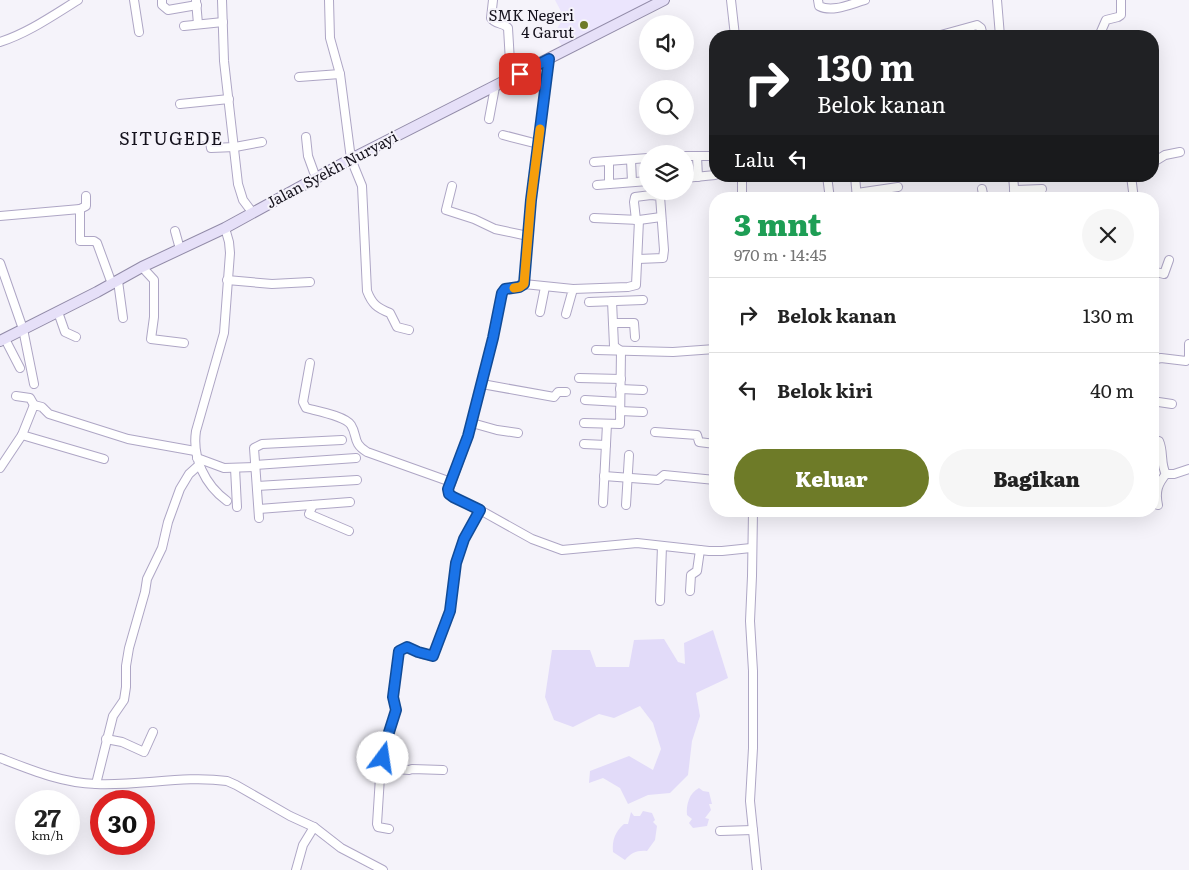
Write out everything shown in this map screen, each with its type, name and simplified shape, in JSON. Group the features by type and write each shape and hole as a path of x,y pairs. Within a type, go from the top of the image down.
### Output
{"main road":[{"name":"Jalan Syekh Nuryayi","path":"2,340 142,267 225,228 351,159 664,0"}],"street":[{"path":"0,42 16,37 78,0"},
{"path":"134,0 139,32"},
{"path":"162,0 162,5 168,10 196,2 198,24"},
{"path":"222,0 224,61 241,195 252,212"},
{"path":"328,0 330,38 340,74 351,159 363,189 367,291 371,302 376,307 390,313 397,327 409,330"},
{"path":"492,0 491,18 494,22 504,24 508,28 511,79"},
{"path":"731,0 734,30"},
{"path":"818,0 819,6 827,9 865,0"},
{"path":"997,0 1000,30"},
{"path":"1102,30 1106,20 1121,15 1121,0"},
{"path":"184,26 223,22"},
{"path":"957,30 977,24 982,30"},
{"path":"524,284 538,144 549,59"},
{"path":"299,77 340,74"},
{"path":"489,119 494,87"},
{"path":"180,104 229,99"},
{"path":"503,136 538,144"},
{"path":"190,138 209,137 211,148 235,147 262,142"},
{"path":"306,137 308,156 316,178"},
{"path":"1159,158 1165,154 1180,152"},
{"path":"698,178 697,156 709,156"},
{"path":"594,162 639,159"},
{"path":"631,160 632,182"},
{"path":"609,161 609,184"},
{"path":"694,178 709,176"},
{"path":"597,185 639,182"},
{"path":"1013,182 1014,190 1042,189"},
{"path":"452,186 446,210 474,219 495,229 528,236"},
{"path":"875,192 898,187"},
{"path":"0,216 80,209 86,206 86,196"},
{"path":"638,259 663,258 660,196 636,196 634,202 637,220 638,259 638,283 634,286 573,289 524,284 520,287 503,290 472,423 448,492 532,539 566,550 637,543 722,551 751,548"},
{"path":"80,209 80,241 94,241 98,243 115,282 123,318"},
{"path":"594,218 637,220 661,217"},
{"path":"225,228 230,248 224,333 196,431 197,458 210,485 227,500"},
{"path":"175,231 180,249"},
{"path":"1159,273 1164,274 1169,260"},
{"path":"0,263 23,329 34,384"},
{"path":"142,267 154,280 154,317 151,339 184,343"},
{"path":"227,280 278,284 310,282"},
{"path":"540,312 545,287"},
{"path":"566,314 573,289"},
{"path":"589,302 643,300"},
{"path":"612,301 614,346 621,351"},
{"path":"58,312 65,332 76,337"},
{"path":"613,324 634,323 635,337"},
{"path":"2,340 18,364 28,356"},
{"path":"1159,358 1186,361 1189,358 1189,344"},
{"path":"596,350 673,352 709,349"},
{"path":"584,423 620,424 621,351"},
{"path":"310,363 303,402 306,408 347,421 352,426 359,446 367,452 451,482"},
{"path":"579,378 620,379"},
{"path":"482,384 554,397 558,392 566,392"},
{"path":"620,389 643,390"},
{"path":"16,396 30,398 34,405 42,407 49,414 197,458 224,468 356,458"},
{"path":"585,400 620,402"},
{"path":"1159,402 1172,404"},
{"path":"0,468 22,435 34,405"},
{"path":"620,411 643,412"},
{"path":"472,423 497,430 518,433"},
{"path":"603,503 607,424"},
{"path":"654,432 697,435 700,443 709,444"},
{"path":"22,435 104,459"},
{"path":"259,518 254,448 262,444 342,440"},
{"path":"1159,442 1162,446 1163,468 1166,474"},
{"path":"584,444 606,445"},
{"path":"626,504 628,456"},
{"path":"96,784 114,713 124,700 128,653 147,579 162,548 168,522 180,489 197,458"},
{"path":"235,468 237,508"},
{"path":"1166,474 1174,474 1189,469"},
{"path":"1159,485 1166,474"},
{"path":"604,476 658,480 664,475 709,479"},
{"path":"257,486 357,480"},
{"path":"259,509 350,502"},
{"path":"313,505 310,514 350,531"},
{"path":"384,768 381,762 385,754 384,748 396,710 393,697 399,651 407,647 433,656 450,611 456,563 464,539 480,510"},
{"path":"752,517 750,621 753,709 750,801 756,870"},
{"path":"660,601 662,546"},
{"path":"690,591 691,576 698,571 700,550"},
{"path":"106,739 122,742 144,752 153,732"},
{"path":"0,758 52,777 96,784 165,780 227,782 314,827 341,848 382,870"},
{"path":"384,768 443,770"},
{"path":"384,768 380,777 377,824 378,827 389,828"},
{"path":"296,870 303,845 314,827"},
{"path":"720,831 753,830"}],"shaded area":[{"name":"SMK Negeri 4 Garut","path":"555,0 654,0 563,49 555,32 564,17"},
{"path":"713,630 728,678 696,693 700,716 692,741 688,775 670,793 648,795 628,804 620,788 603,778 589,783 590,771 629,756 653,770 661,749 653,723 640,706 614,718 599,714 573,727 554,720 545,697 552,650 590,650 596,667 629,667 634,640 664,639 678,662 685,664 684,643"},
{"path":"699,788 709,792 712,804 709,804 711,810 705,818 709,819 707,826 693,828 689,823 692,819 687,815 687,807 691,796"},
{"path":"643,811 652,813 655,820 653,822 657,826 655,840 647,851 634,852 625,860 613,852 615,836 624,824 628,824 631,812 634,816 640,816"}],"slow traffic":[{"path":"514,288 524,284 531,200 540,129"}],"place":[{"name":"SMK Negeri 4 Garut","path":"584,25"}],"district":[{"name":"SITUGEDE","path":"171,139"}],"route":[{"path":"383,758 385,754 384,748 396,710 393,697 399,651 407,647 433,656 450,611 456,563 464,539 480,510 453,497 449,494 448,489 468,436 503,290 519,287 524,284 531,200 549,59 520,74"}]}
